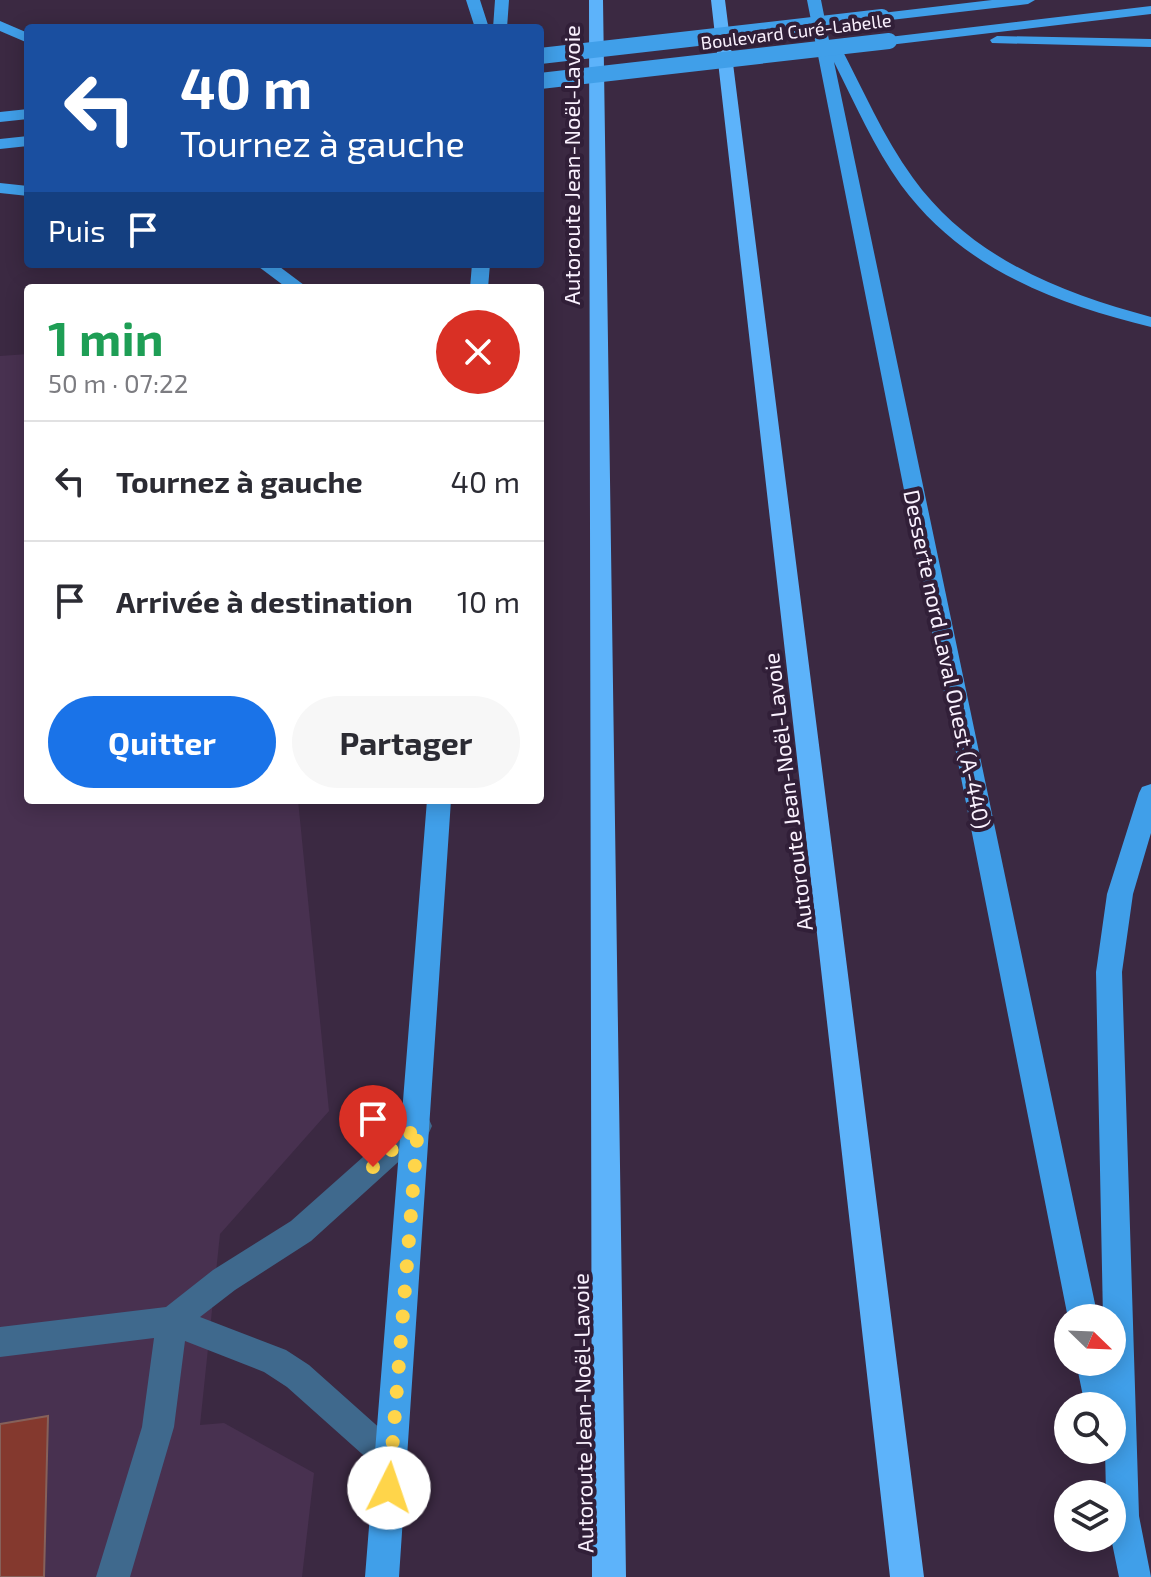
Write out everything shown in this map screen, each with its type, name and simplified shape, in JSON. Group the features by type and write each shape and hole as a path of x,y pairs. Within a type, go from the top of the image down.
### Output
{"highway":[{"name":"Autoroute Jean-Noël-Lavoie","path":"596,0 609,1577"},
{"name":"Autoroute Jean-Noël-Lavoie","path":"718,0 907,1577"}],"main road":[{"path":"473,0 481,24"},
{"path":"500,24 502,0"},
{"name":"Boulevard Curé-Labelle","path":"544,56 1028,0"},
{"path":"817,10 901,172 917,195 959,237 996,264 1033,284 1076,301 1151,322"},
{"name":"Desserte nord Laval Ouest (A-440)","path":"817,10 1080,1304"},
{"name":"Boulevard Curé-Labelle","path":"544,81 1151,10"},
{"path":"0,25 24,37"},
{"path":"923,37 1151,43"},
{"path":"0,117 24,114"},
{"path":"0,123 14,143"},
{"path":"0,188 24,191"},
{"path":"270,268 293,284"},
{"path":"1122,1480 1109,972 1120,894 1151,793"},
{"path":"382,1577 418,1126 439,804"},
{"path":"1126,1530 1136,1577"}],"lane":[{"path":"113,1577 158,1427 172,1321 224,1280 301,1231 418,1126"},
{"path":"0,1342 172,1321 275,1361 298,1376 391,1459"}],"shaded area":[{"path":"24,354 24,804 298,804 329,1111 220,1234 200,1425 224,1423 314,1473 302,1577 0,1577 0,356"}],"building":[{"path":"48,1416 44,1577 0,1577 0,1424"}],"route":[{"path":"373,1167 418,1126 389,1488"}]}
